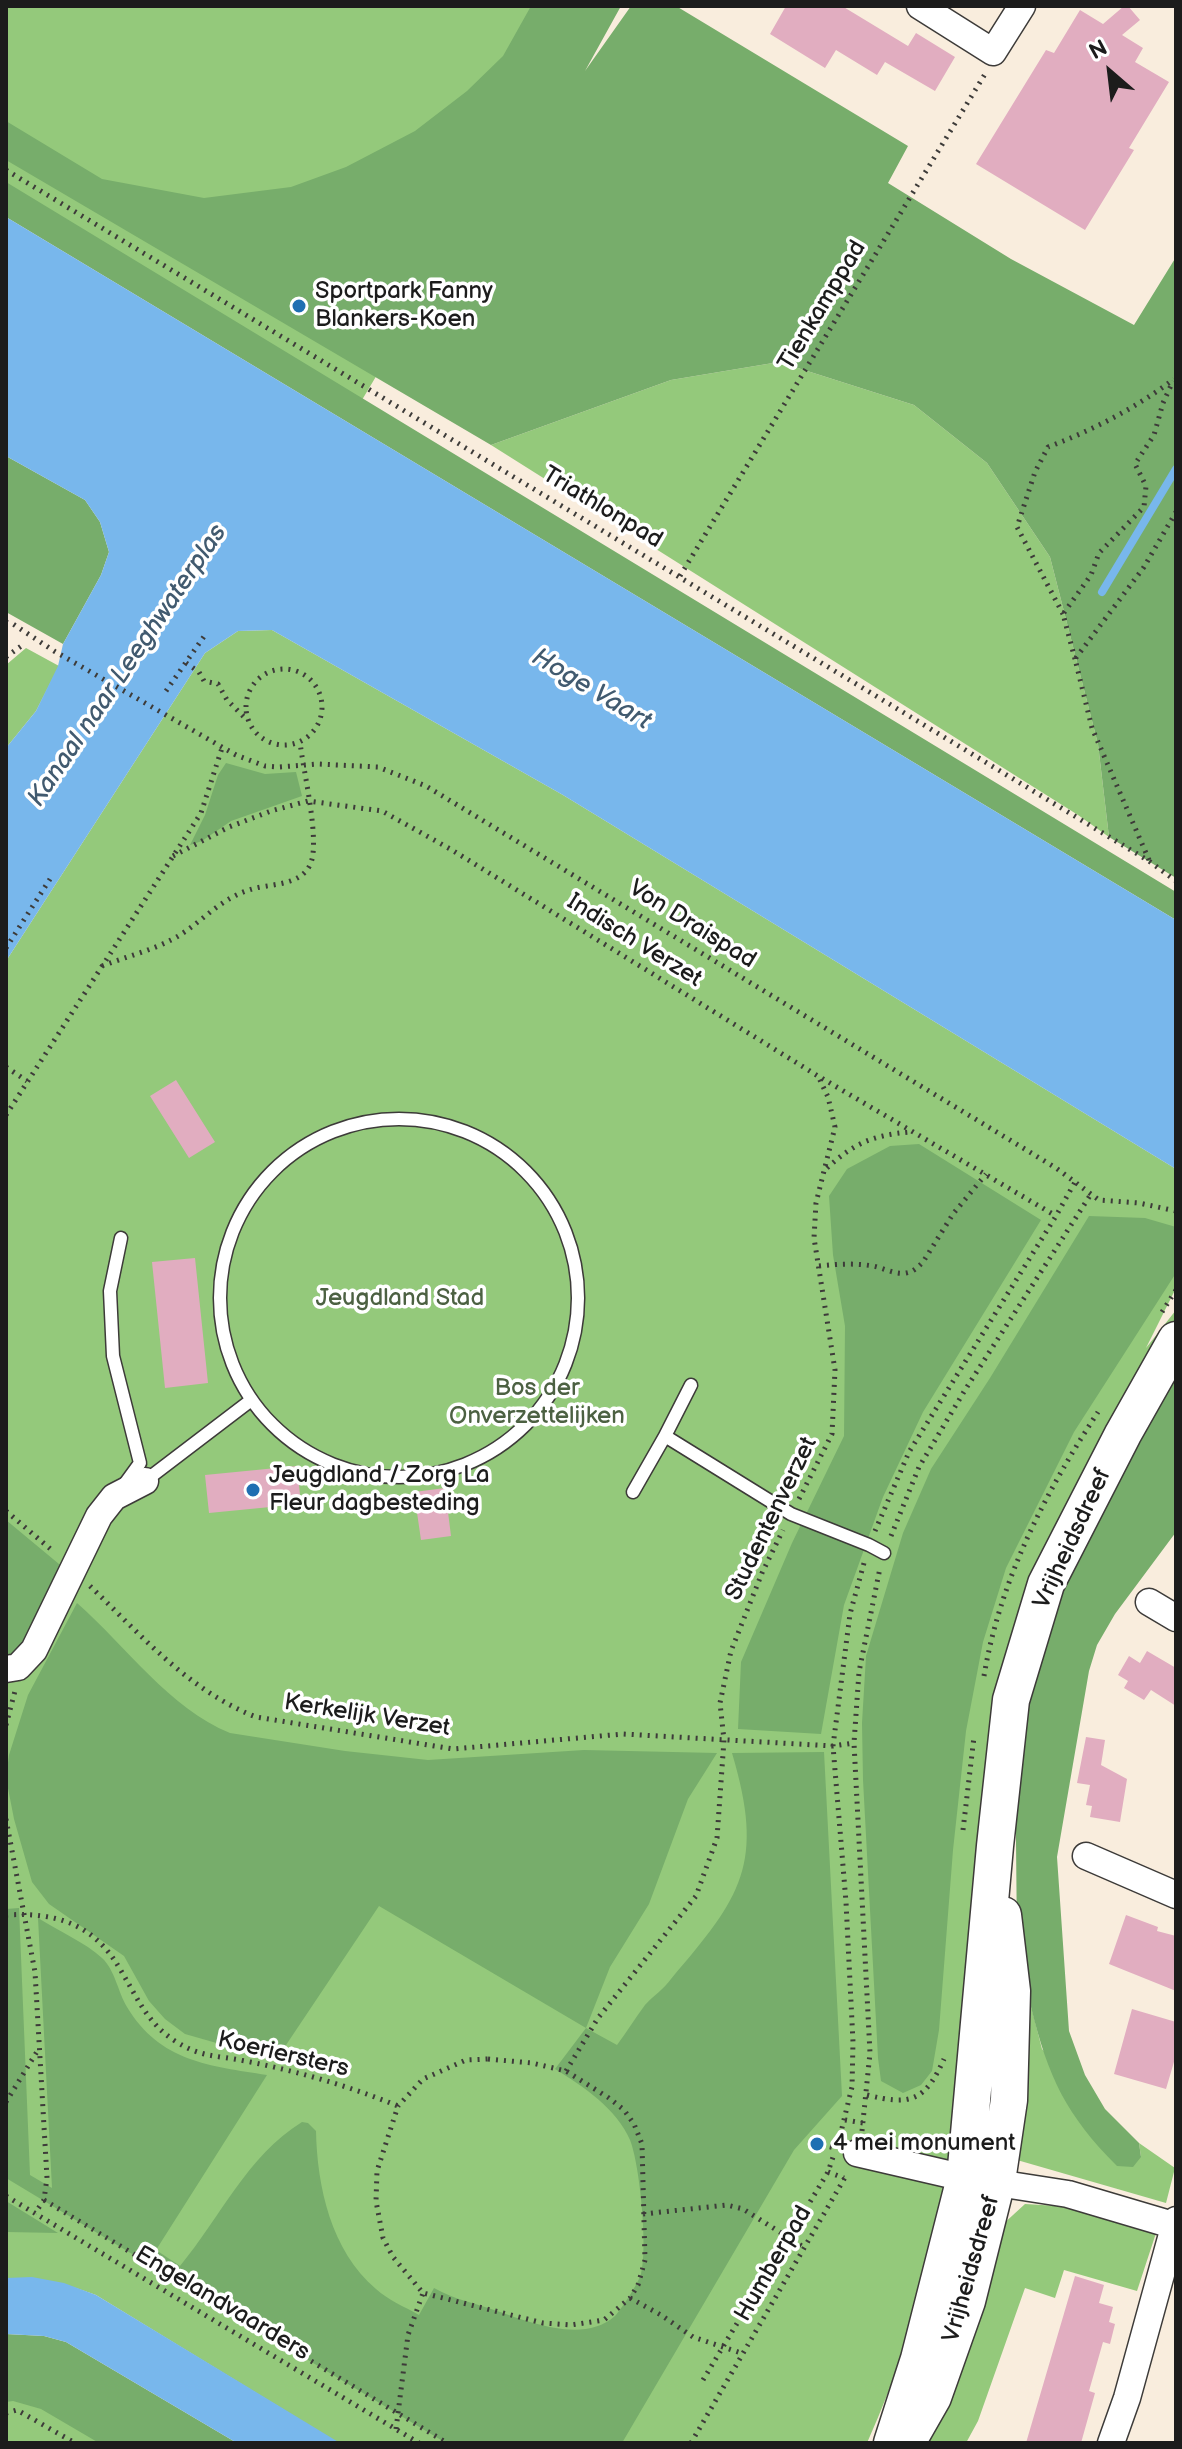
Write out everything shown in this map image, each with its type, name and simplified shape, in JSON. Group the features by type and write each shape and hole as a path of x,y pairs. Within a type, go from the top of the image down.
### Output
{"main road":[{"name":"Vrijheidsdreef","path":"906,2443 933,2397 967,2301 981,2180 995,1846 1011,1700 1046,1584 1123,1434 1176,1340"},
{"name":"Vrijheidsdreef","path":"892,2443 981,2180"}],"street":[{"path":"920,6 993,52 1022,6"},
{"path":"6,1669 18,1667 34,1650 99,1516 114,1497 145,1481"},
{"path":"1149,1602 1176,1618"},
{"path":"1086,1856 1176,1895"},
{"path":"846,2151 981,2180 1068,2194 1175,2224 1127,2398 1111,2443"}],"lane":[{"path":"416,1119 472,1133 521,1165 558,1213 577,1270 576,1330 556,1387 517,1434 466,1465 407,1478 346,1471 292,1444 250,1401 225,1348 218,1290 231,1234 260,1184 304,1145 358,1123 416,1119"},
{"path":"114,1497 140,1463 113,1356 110,1291 121,1238"},
{"path":"633,1492 691,1385"},
{"path":"145,1481 250,1401"},
{"path":"665,1436 791,1514 884,1553"}],"path":[{"name":"Tienkamppad","path":"680,576 989,66 993,52"},
{"name":"Triathlonpad","path":"6,170 1149,861 1176,881"},
{"path":"1063,614 1091,575 1099,553 1144,507 1146,486 1135,464 1154,435 1163,403 1175,378"},
{"path":"1149,861 1092,728 1063,614 1017,527 1035,472 1048,447 1084,433 1149,398 1175,378"},
{"path":"1075,659 1144,567 1176,512"},
{"name":"Von Draispad","path":"6,622 171,720 222,748 265,766 318,764 378,767 426,786 1056,1168 1099,1200 1139,1203 1176,1211"},
{"path":"166,691 205,635"},
{"path":"6,657 24,644"},
{"path":"186,663 199,672 204,681 218,684 227,700 239,710 260,738 269,743 290,745 311,735 318,725 322,700 309,678 298,671 273,670 253,685 247,696 248,721"},
{"path":"101,966 171,940 207,911 235,896 287,882 300,875 312,858 313,836 300,742"},
{"path":"6,1115 201,813 222,748"},
{"name":"Indisch Verzet","path":"173,856 229,827 308,801 382,811 452,850 818,1076 1056,1216"},
{"path":"6,948 50,879"},
{"path":"6,1067 27,1081"},
{"name":"Studentenverzet","path":"566,2071 598,2018 696,1896 717,1838 724,1740 720,1703 731,1651 762,1573 832,1434 835,1370 814,1238 816,1203 835,1127 828,1097 818,1076"},
{"path":"826,1169 849,1148 884,1134 914,1132"},
{"path":"819,1266 873,1266 896,1273 916,1269 953,1214 986,1174"},
{"path":"703,2380 828,2172 846,2151 845,2120 852,2087 853,2042 846,1902 833,1746 850,1614 869,1545 909,1452 1075,1182"},
{"name":"Humberpad","path":"691,2443 844,2178 846,2151 863,2123 870,2053 854,1743 859,1672 884,1553 919,1467 1091,1194"},
{"name":"Kerkelijk Verzet","path":"6,1511 195,1685 231,1707 256,1717 453,1749 623,1734 833,1746 854,1743"},
{"path":"6,1819 35,1972 47,2178 44,2200 35,2213"},
{"name":"Koeriersters","path":"6,1915 53,1917 79,1927 103,1946 119,1966 140,2008 154,2025 190,2050 209,2057 244,2060 318,2078 398,2106"},
{"path":"6,2102 39,2049"},
{"path":"466,2060 532,2063 566,2071 624,2110 642,2144 645,2260 638,2285 630,2298 604,2320 571,2325 543,2323 423,2293 393,2257 378,2221 377,2171 398,2106 423,2079 466,2060"},
{"path":"845,2120 863,2123"},
{"path":"822,2145 846,2151"},
{"path":"828,2172 844,2178"},
{"name":"Engelandvaarders","path":"6,2196 419,2443"},
{"path":"44,2200 447,2443"},
{"path":"643,2214 727,2205 743,2209 805,2248"},
{"path":"396,2429 408,2335 423,2293"},
{"path":"630,2298 693,2337 744,2354"},
{"path":"6,2413 17,2410 75,2443"}],"green space":[{"name":"Sportpark Fanny Blankers-Koen","path":"6,6 597,6 356,410 6,202"},
{"path":"531,6 621,6 585,71 631,6 676,6 908,146 888,183 1011,259 1134,325 1176,257 1176,878 1109,837 1098,744 1050,557 987,463 914,405 779,362 671,380 491,445 6,160 6,121 102,179 204,198 291,187 346,167 415,131 467,91 503,56"},
{"path":"6,182 1176,892 1176,920 6,217"},
{"path":"779,362 914,405 987,463 1050,557 1098,744 1109,837 491,445 671,380"},
{"path":"6,456 85,500 100,522 109,552 101,575 63,644 6,612"},
{"name":"Bos der Onverzettelijken","path":"272,630 563,795 1176,1169 1176,1288 1146,1348 1176,1310 1176,1318 1055,1528 939,2225 909,2336 867,2443 338,2443 96,2295 52,2282 6,2278 6,961 205,653 238,631"},
{"path":"26,648 59,666 36,711 6,748 6,665"},
{"path":"226,763 265,774 296,772 302,796 231,821 202,841 190,845 205,815 218,775"},
{"path":"919,1144 1041,1220 923,1412 883,1497 844,1605 821,1734 738,1729 741,1662 792,1543 844,1436 845,1326 833,1255 829,1196 847,1169 890,1146"},
{"path":"1089,1216 1145,1218 1176,1227 1176,1273 1074,1432 1006,1568 983,1642 966,1731 939,2030 932,2071 921,2085 903,2093 881,2081 878,2058 863,1780 866,1656 903,1533 931,1469"},
{"path":"1176,1372 1176,1532 1115,1614 1097,1645 1089,1671 1057,1857 1069,2031 1085,2075 1105,2109 1139,2143 1141,2157 1133,2167 1117,2166 1084,2129 1061,2094 1044,2054 1031,2007 1025,1965 1017,1942 1015,1742 1043,1624"},
{"path":"6,1520 65,1569 19,1650 6,1658"},
{"path":"77,1603 168,1692 208,1722 230,1733 428,1760 584,1750 717,1753 688,1799 649,1904 610,1967 586,2028 379,1906 276,2060 185,2034 165,2019 149,2001 124,1956 49,1904 32,1882 14,1819 6,1778 9,1755 28,1695"},
{"path":"824,1752 842,2096 794,2150 622,2443 446,2443 6,2178 6,1909 19,1908 30,2175 52,2188 38,1918 102,1958 127,2007 155,2040 206,2064 267,2075 156,2250 180,2266 265,2152 302,2122 308,2123 316,2131 319,2174 338,2237 361,2274 381,2293 419,2315 434,2288 540,2325 588,2329 615,2316 625,2302 641,2274 644,2246 640,2187 630,2140 608,2108 555,2069 586,2028 617,2045 645,2005 695,1950 730,1900 746,1851 742,1791 732,1753"},
{"path":"1023,1951 1030,2002 1042,2049 1141,2157 1139,2143 1175,2168 1166,2203 1017,2160"},
{"path":"6,2201 58,2233 6,2232"},
{"path":"1025,2204 1075,2207 1157,2230 1137,2291 1064,2270 1055,2298 1025,2288 978,2421 966,2443 916,2443 1001,2226"},
{"path":"6,2334 44,2336 66,2342 237,2443 99,2443 41,2409 6,2402"},
{"path":"6,2338 224,2443 6,2443"}],"water":[{"path":"6,217 1176,920 1176,1169 563,795 272,630 238,631 205,653 6,961 6,748 36,711 58,666 63,644 101,575 109,552 100,522 85,500 6,456"},
{"path":"32,2277 64,2283 96,2295 340,2443 237,2443 66,2342 44,2336 6,2334 6,2278"}],"building":[{"path":"786,6 842,6 908,46 916,33 955,57 935,91 885,62 877,75 836,50 825,68 770,34"},
{"path":"1128,6 1140,20 1122,35 1143,48 1135,62 1169,82 1129,148 1134,150 1085,230 976,164 1046,50 1054,53 1080,10 1103,24"},
{"path":"176,1080 215,1142 189,1158 150,1096"},
{"path":"195,1258 208,1383 165,1388 152,1262"},
{"name":"Jeugdland / Zorg La Fleur dagbesteding","path":"297,1466 301,1504 209,1513 205,1475"},
{"path":"445,1488 451,1536 421,1540 414,1492"},
{"path":"1147,1651 1176,1668 1176,1706 1151,1690 1144,1700 1124,1688 1128,1681 1118,1675 1129,1656 1140,1663"},
{"path":"1086,1737 1105,1740 1101,1765 1127,1779 1120,1822 1090,1817 1092,1806 1086,1805 1090,1785 1077,1783"},
{"path":"1126,1915 1158,1927 1157,1931 1176,1936 1176,1991 1109,1964"},
{"path":"1132,2009 1176,2022 1176,2055 1166,2089 1114,2074"},
{"path":"1075,2276 1104,2285 1099,2303 1113,2307 1109,2322 1115,2324 1110,2344 1103,2342 1089,2391 1095,2393 1081,2443 1026,2443"}],"waterway":[{"path":"1102,592 1176,469"}],"place":[{"name":"Sportpark Fanny Blankers-Koen","path":"299,306"},
{"name":"Jeugdland / Zorg La Fleur dagbesteding","path":"253,1490"},
{"name":"4 mei monument","path":"817,2144"}],"water label":[{"name":"Kanaal naar Leeghwaterplas","path":"128,666"},
{"name":"Hoge Vaart","path":"591,690"}],"park label":[{"name":"Jeugdland Stad","path":"400,1299"}]}
